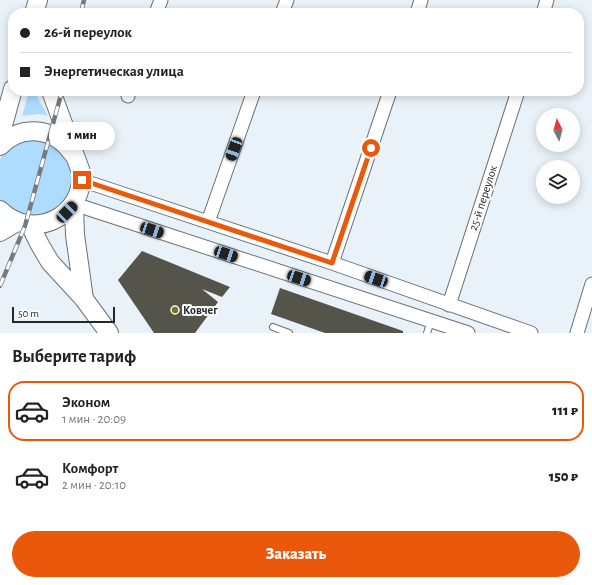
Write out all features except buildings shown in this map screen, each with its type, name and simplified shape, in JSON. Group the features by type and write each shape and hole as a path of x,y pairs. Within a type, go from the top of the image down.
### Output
{"main road":[{"path":"0,136 11,96"},
{"path":"54,96 77,160 82,180 74,204 78,261 84,299"},
{"path":"0,146 14,136 25,132 46,132 56,136 66,144 77,160"},
{"path":"0,210 24,223 38,225 54,220 67,212 74,204"},
{"path":"0,232 24,223"},
{"path":"24,223 50,262 84,299 109,333"}],"street":[{"path":"208,222 252,96"},
{"path":"332,263 388,96"},
{"name":"25-й переулок","path":"449,305 516,96"},
{"path":"82,180 332,263 531,333"},
{"path":"74,204 429,327 468,333"},
{"path":"576,333 592,284"}],"lane":[{"path":"273,328 289,333"}],"shaded area":[{"path":"28,96 37,96 48,116 39,114 22,116"},
{"path":"40,138 63,148 75,170 72,195 55,214 27,219 3,205 0,199 0,159 4,152 15,143"}],"railway":[{"path":"82,8 84,0"},
{"path":"0,286 25,226 61,96"}],"place":[{"name":"Ковчег","path":"175,310"}],"route":[{"path":"82,180 332,263 371,148"}]}
